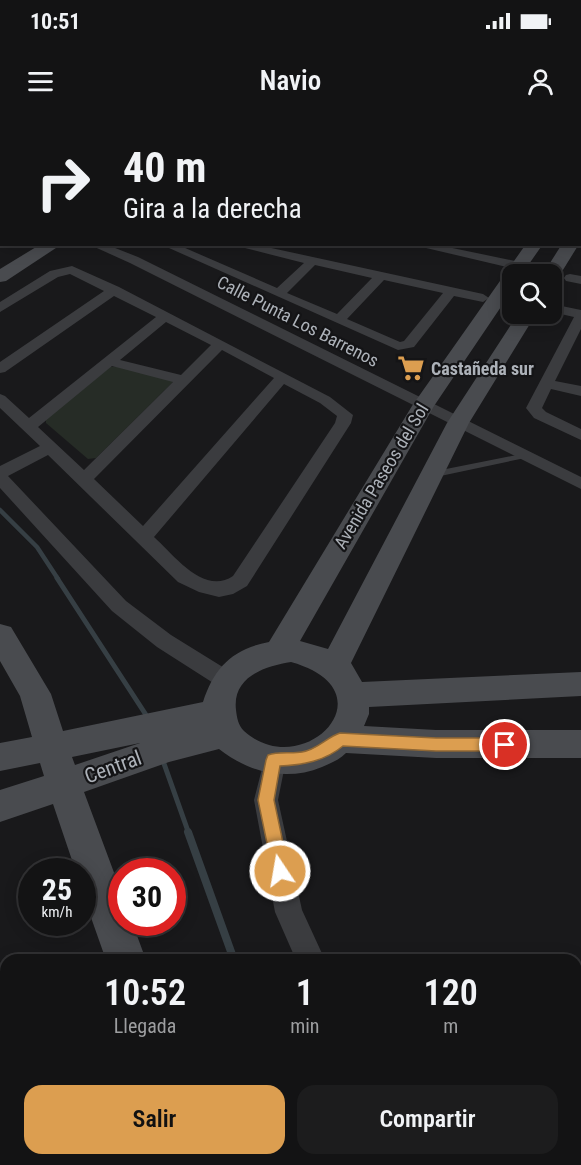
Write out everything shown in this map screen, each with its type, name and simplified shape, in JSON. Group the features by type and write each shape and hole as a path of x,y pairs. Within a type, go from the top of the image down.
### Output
{"street":[{"path":"0,277 51,246"},
{"name":"Calle Punta Los Barrenos","path":"98,246 134,260 581,484"},
{"path":"170,246 398,346 405,346 452,291"},
{"path":"243,246 483,298"},
{"path":"421,246 502,268"},
{"name":"Avenida Paseos del Sol","path":"521,264 534,246"},
{"path":"558,264 570,246"},
{"path":"240,313 278,294 313,261"},
{"path":"0,308 54,274 64,270 83,274 325,400 345,415 343,423 240,581 231,588 219,591 206,588 185,577 0,399"},
{"path":"339,320 381,276"},
{"path":"0,369 114,290"},
{"name":"Avenida Paseos del Sol","path":"279,651 423,406 502,292"},
{"path":"562,310 581,315 534,408 536,412 581,435"},
{"path":"28,426 165,316"},
{"name":"Avenida Paseos del Sol","path":"334,666 458,423 521,324"},
{"path":"84,479 220,344"},
{"path":"566,347 581,350"},
{"path":"108,361 184,380"},
{"path":"144,537 282,378"},
{"path":"547,384 581,391"},
{"path":"0,473 51,447"},
{"path":"0,478 119,606 164,641 226,680"},
{"path":"0,635 34,694 79,752 64,786 121,954"},
{"path":"279,651 302,652 334,666 343,674 353,695 352,718 340,739 324,751 304,759 274,760 246,751 223,722 221,690 226,680 243,663 266,653 279,651"},
{"path":"353,695 581,684"},
{"name":"Central","path":"0,758 79,752 223,722"},
{"path":"340,739 436,744 581,744"},
{"path":"274,760 266,800 289,912 308,954"},
{"name":"Central","path":"0,806 64,786"}],"lane":[{"path":"430,475 522,456"}],"shaded area":[{"path":"117,366 170,379 173,382 96,458 88,459 46,423 46,419 110,367"}],"waterway":[{"path":"0,510 37,547 58,579"},
{"path":"57,578 148,718"},
{"path":"162,758 189,834"},
{"path":"188,832 232,954"}],"place":[{"name":"Castañeda sur","path":"411,368"}],"route":[{"path":"280,871 266,800 274,760 304,759 330,748 340,739 505,745"}]}
